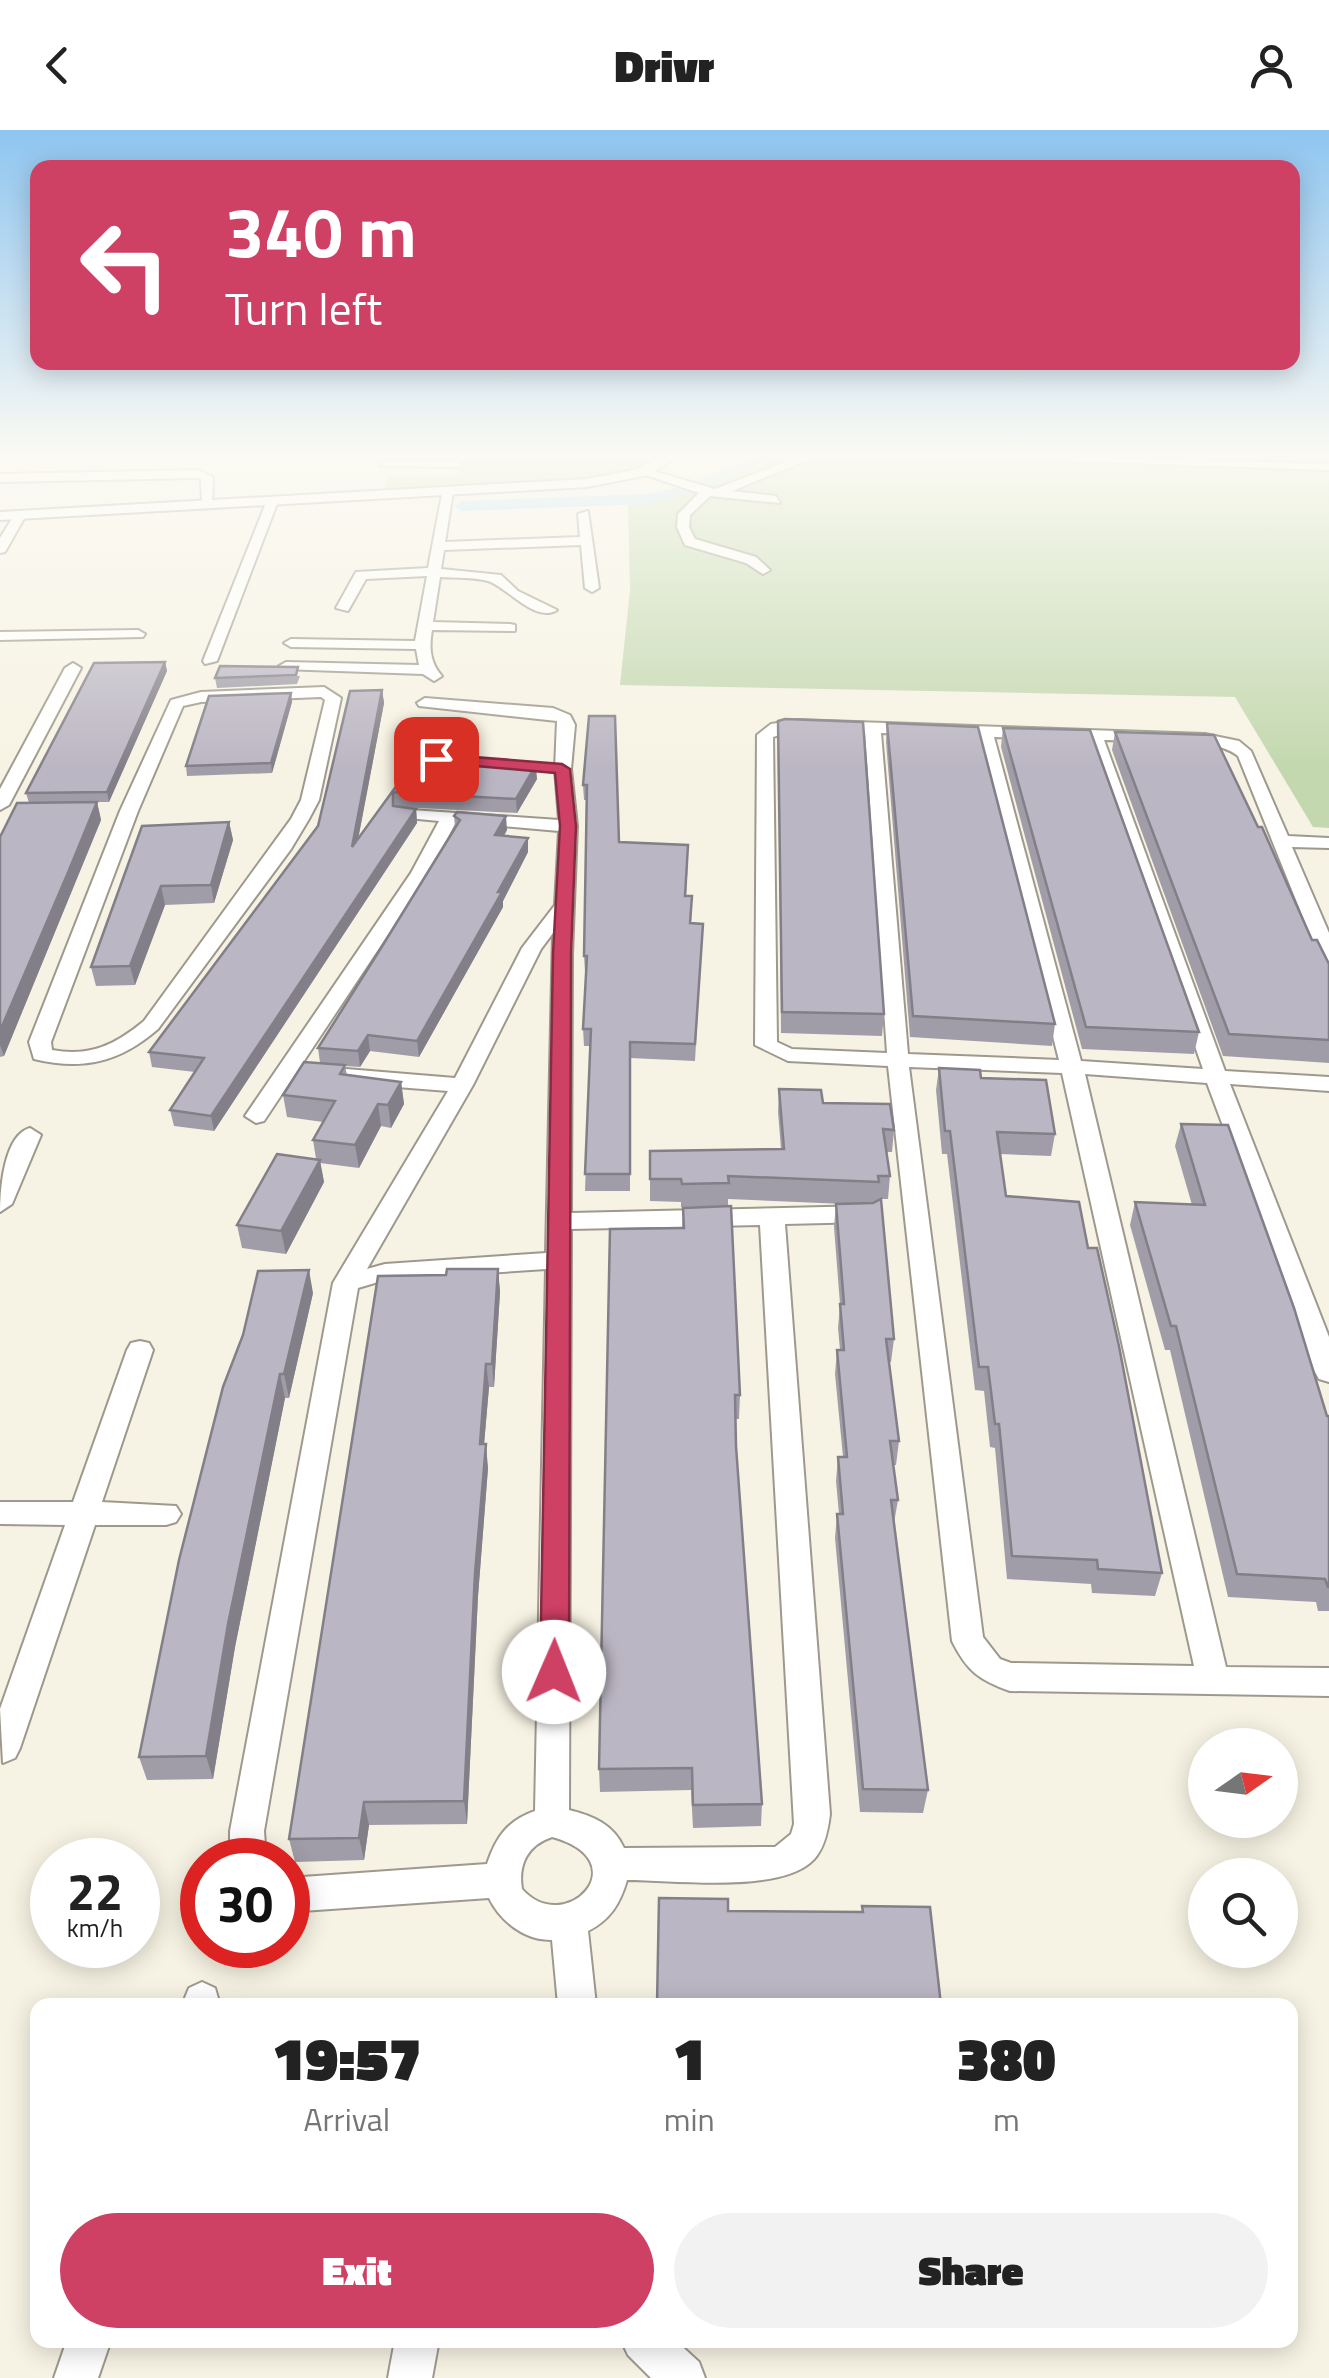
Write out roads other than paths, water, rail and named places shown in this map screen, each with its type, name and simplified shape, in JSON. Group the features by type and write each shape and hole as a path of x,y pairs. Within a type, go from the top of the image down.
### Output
{"street":[{"path":"210,661 250,559"},
{"path":"286,666 430,673 422,646 435,559"},
{"path":"590,559 592,588"},
{"path":"747,559 763,570"},
{"path":"342,608 362,575 432,572 496,578 513,594 550,610"},
{"path":"424,626 510,628"},
{"path":"0,636 138,634"},
{"path":"291,643 422,646"},
{"path":"0,804 73,668"},
{"path":"324,692 333,698 310,800 285,846 151,1025 126,1048 105,1057 61,1059 42,1054 40,1042 119,811 178,703 202,697 324,692"},
{"path":"425,703 553,714 564,718 567,724 554,768 568,826 552,1821"},
{"path":"1329,957 1246,754 1234,744 1206,739 874,727 786,726 765,735 766,1044 788,1055 1072,1067 1329,1084"},
{"path":"874,727 898,1062 968,1641 989,1668 1010,1678 1329,1682"},
{"path":"984,731 1072,1067 1213,1680"},
{"path":"1094,736 1217,1079 1329,1372"},
{"path":"403,813 568,826"},
{"path":"256,1116 306,1073 450,817"},
{"path":"1279,842 1329,843"},
{"path":"247,1838 346,1284 462,1085 532,948 564,905"},
{"path":"306,1073 462,1085"},
{"path":"0,1204 30,1135"},
{"path":"561,1221 872,1214"},
{"path":"613,1864 776,1863 800,1853 811,1839 814,1814 772,1217"},
{"path":"346,1284 385,1272 561,1260"},
{"path":"3,1748 140,1350"},
{"path":"0,1512 166,1514"},
{"path":"552,1821 580,1824 602,1840 613,1864 610,1890 594,1911 570,1923 538,1923 513,1906 502,1880 507,1852 526,1831 552,1821"},
{"path":"310,1896 502,1880"},
{"path":"570,1923 576,1998"},
{"path":"76,2378 85,2348"},
{"path":"410,2378 416,2348"},
{"path":"651,2348 682,2378"}]}
